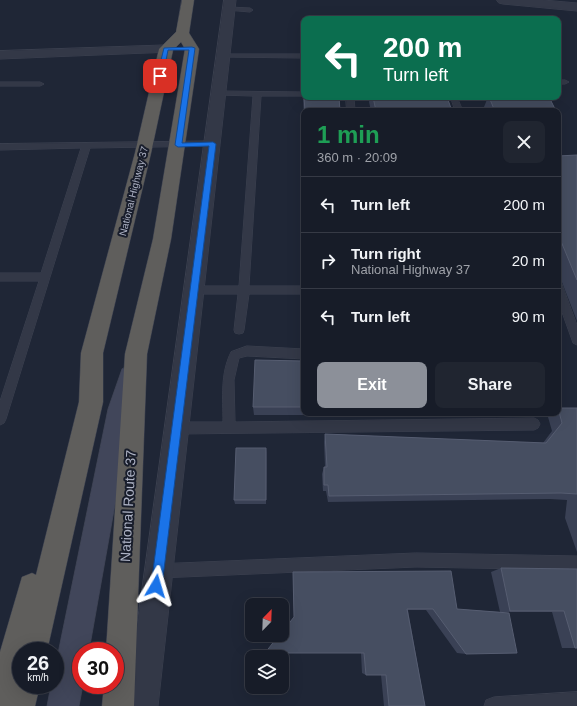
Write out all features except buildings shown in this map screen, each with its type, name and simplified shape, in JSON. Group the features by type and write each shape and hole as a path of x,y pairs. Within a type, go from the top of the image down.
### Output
{"highway":[{"path":"166,49 182,33 188,0"},
{"path":"136,354 162,240 192,48 182,33"},
{"path":"166,49 192,48"},
{"name":"National Highway 37","path":"92,353 145,146 166,49"},
{"path":"34,642 91,402 92,353"},
{"path":"1,706 92,353"},
{"name":"National Route 37","path":"118,706 136,354"},
{"path":"18,706 21,694"}],"main road":[{"path":"62,706 120,409 136,354"}],"street":[{"path":"502,0 577,7"},
{"path":"142,706 224,56 229,5"},
{"path":"0,55 166,49"}],"lane":[{"path":"229,5 250,10"},
{"path":"224,56 301,56"},
{"path":"0,84 40,84"},
{"path":"219,93 301,94"},
{"path":"239,330 244,290 257,94"},
{"path":"0,147 213,144"},
{"path":"0,419 86,146"},
{"path":"0,277 45,277"},
{"path":"194,290 301,290"},
{"path":"561,295 577,340"},
{"path":"229,428 229,371 231,361 235,355 247,351 301,354"},
{"path":"177,428 534,424"},
{"path":"158,571 416,560 577,563"},
{"path":"492,706 577,700"}],"route":[{"path":"156,586 213,144 178,145 192,48 166,49 160,76"}]}
